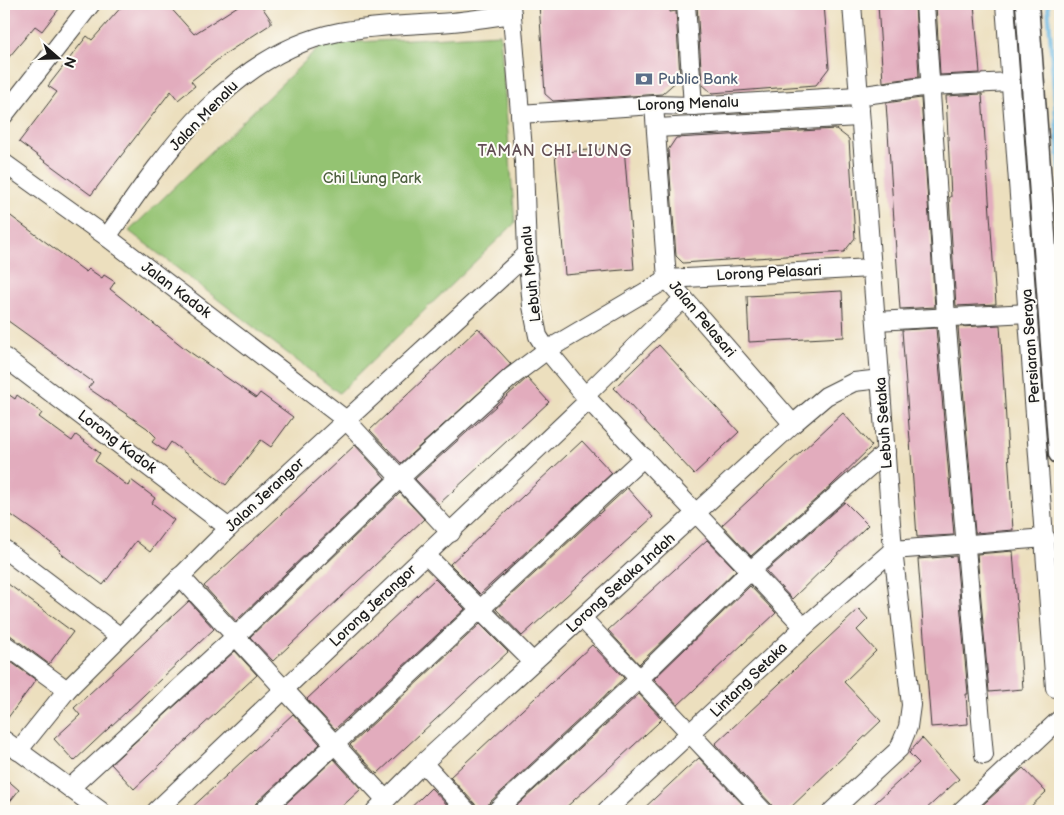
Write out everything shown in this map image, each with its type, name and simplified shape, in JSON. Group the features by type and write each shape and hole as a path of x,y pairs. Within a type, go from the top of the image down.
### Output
{"main road":[{"name":"Persiaran Seraya","path":"1027,4 1060,452"}],"street":[{"path":"4,115 91,4"},
{"path":"686,4 693,106"},
{"name":"Lebuh Setaka","path":"832,811 899,749 908,726 910,705 893,550 881,379 857,96 852,4"},
{"path":"925,4 946,317 964,545 984,755"},
{"name":"Persiaran Seraya","path":"1004,4 1046,538 1055,688"},
{"name":"Lebuh Menalu","path":"511,9 520,114 527,254 538,336 547,350 587,398 804,627"},
{"name":"Jalan Menalu","path":"107,237 178,140 234,83 268,60 304,42 339,32 511,9"},
{"name":"Lorong Menalu","path":"520,114 654,105 693,106 857,96 930,86 1010,82"},
{"name":"Jalan Pelasari","path":"654,105 667,279 792,424"},
{"name":"Lorong Menalu","path":"657,128 859,117"},
{"name":"Jalan Kadok","path":"4,163 107,237 346,420 451,533"},
{"name":"Jalan Jerangor","path":"18,751 67,690 229,528 527,254"},
{"name":"Lorong Pelasari","path":"667,279 871,268"},
{"path":"70,788 236,636 400,478 511,377 547,350 667,279"},
{"name":"Lorong Jerangor","path":"156,811 284,688 451,533 587,398 683,299"},
{"path":"876,321 1028,313"},
{"name":"Lorong Kadok","path":"4,357 229,528"},
{"name":"Lorong Setaka Indah","path":"380,805 423,763 792,424 826,396 854,382 881,379"},
{"path":"496,811 638,679 751,570 886,452"},
{"path":"263,811 644,457"},
{"path":"893,550 1046,538"},
{"path":"4,549 119,636"},
{"name":"Lintang Setaka","path":"606,811 690,736 804,627 893,550"},
{"path":"427,556 533,662"},
{"path":"180,576 335,744 380,805"},
{"path":"582,618 690,736 763,811"},
{"path":"4,644 67,690"},
{"path":"961,811 1060,720"},
{"path":"4,740 101,811"},
{"path":"423,763 467,811"}],"green space":[{"name":"Chi Liung Park","path":"500,34 515,223 339,393 129,231 323,44"}],"building":[{"path":"4,4 52,4 59,9 42,31 35,26 4,63"},
{"path":"124,4 167,4 194,34 241,4 260,4 271,20 271,24 225,54 191,81 195,86 178,100 171,91 91,195 19,142 57,92 48,86 87,36 92,40"},
{"path":"539,4 670,4 670,12 676,11 680,78 662,94 553,101 545,94"},
{"path":"697,4 824,4 829,68 816,85 712,93 702,84"},
{"path":"878,4 915,4 919,77 883,82"},
{"path":"936,4 974,4 980,73 940,75"},
{"path":"982,94 996,304 956,306 949,197 951,197 946,96"},
{"path":"921,98 935,307 900,309 886,103"},
{"path":"836,129 849,139 855,238 844,252 683,263 676,256 668,150 676,138"},
{"path":"624,147 634,269 565,275 555,153"},
{"path":"4,211 86,272 89,269 102,278 104,275 115,282 110,289 187,350 256,398 260,393 293,417 271,447 261,440 226,485 171,442 165,451 152,442 156,437 147,428 88,388 93,382 4,318"},
{"path":"842,291 844,337 749,342 747,296"},
{"path":"1000,325 1013,530 975,533 958,327"},
{"path":"478,328 511,364 401,463 370,430"},
{"path":"936,328 954,535 917,537 902,330"},
{"path":"659,345 739,432 694,474 614,388"},
{"path":"527,378 549,402 439,504 415,479"},
{"path":"4,391 15,399 17,395 42,413 39,417 72,441 76,435 100,453 95,461 128,486 131,480 155,498 152,503 174,520 150,552 136,541 103,585 59,552 61,550 4,510"},
{"path":"843,413 872,446 831,486 751,556 722,525"},
{"path":"582,441 612,473 480,594 450,564"},
{"path":"355,445 385,478 236,621 204,586"},
{"path":"627,488 653,517 522,636 496,609"},
{"path":"400,493 424,519 273,661 250,637"},
{"path":"845,502 868,525 792,599 766,571"},
{"path":"707,540 736,570 639,664 608,630"},
{"path":"1013,551 1023,689 989,692 977,554"},
{"path":"956,556 968,694 966,694 968,724 931,727 918,559"},
{"path":"435,579 465,609 335,729 307,699"},
{"path":"4,581 73,632 49,664 10,635 4,634"},
{"path":"750,586 776,613 678,705 654,679"},
{"path":"189,601 214,629 74,761 54,739 80,715 74,708"},
{"path":"859,609 868,619 857,630 876,651 844,682 881,721 787,811 773,811 771,804 715,744"},
{"path":"480,624 508,652 377,774 350,745"},
{"path":"592,645 624,678 489,803 486,811 477,811 475,804 450,777"},
{"path":"235,651 257,675 134,789 111,764"},
{"path":"4,657 36,680 4,723"},
{"path":"639,694 662,719 562,811 511,811"},
{"path":"293,714 320,744 256,803 253,811 188,811"},
{"path":"922,738 959,779 924,811 866,811 919,763 909,753"},
{"path":"699,758 749,811 641,811 685,770"},
{"path":"334,759 361,789 337,811 278,811"},
{"path":"1023,768 1046,792 1026,811 976,811"},
{"path":"4,777 19,790 4,809"},
{"path":"431,788 453,811 407,811 422,797"}],"waterway":[{"path":"1048,4 1060,169"}],"place":[{"name":"Public Bank","path":"644,79"}],"district":[{"name":"TAMAN CHI LIUNG","path":"555,151"}]}
